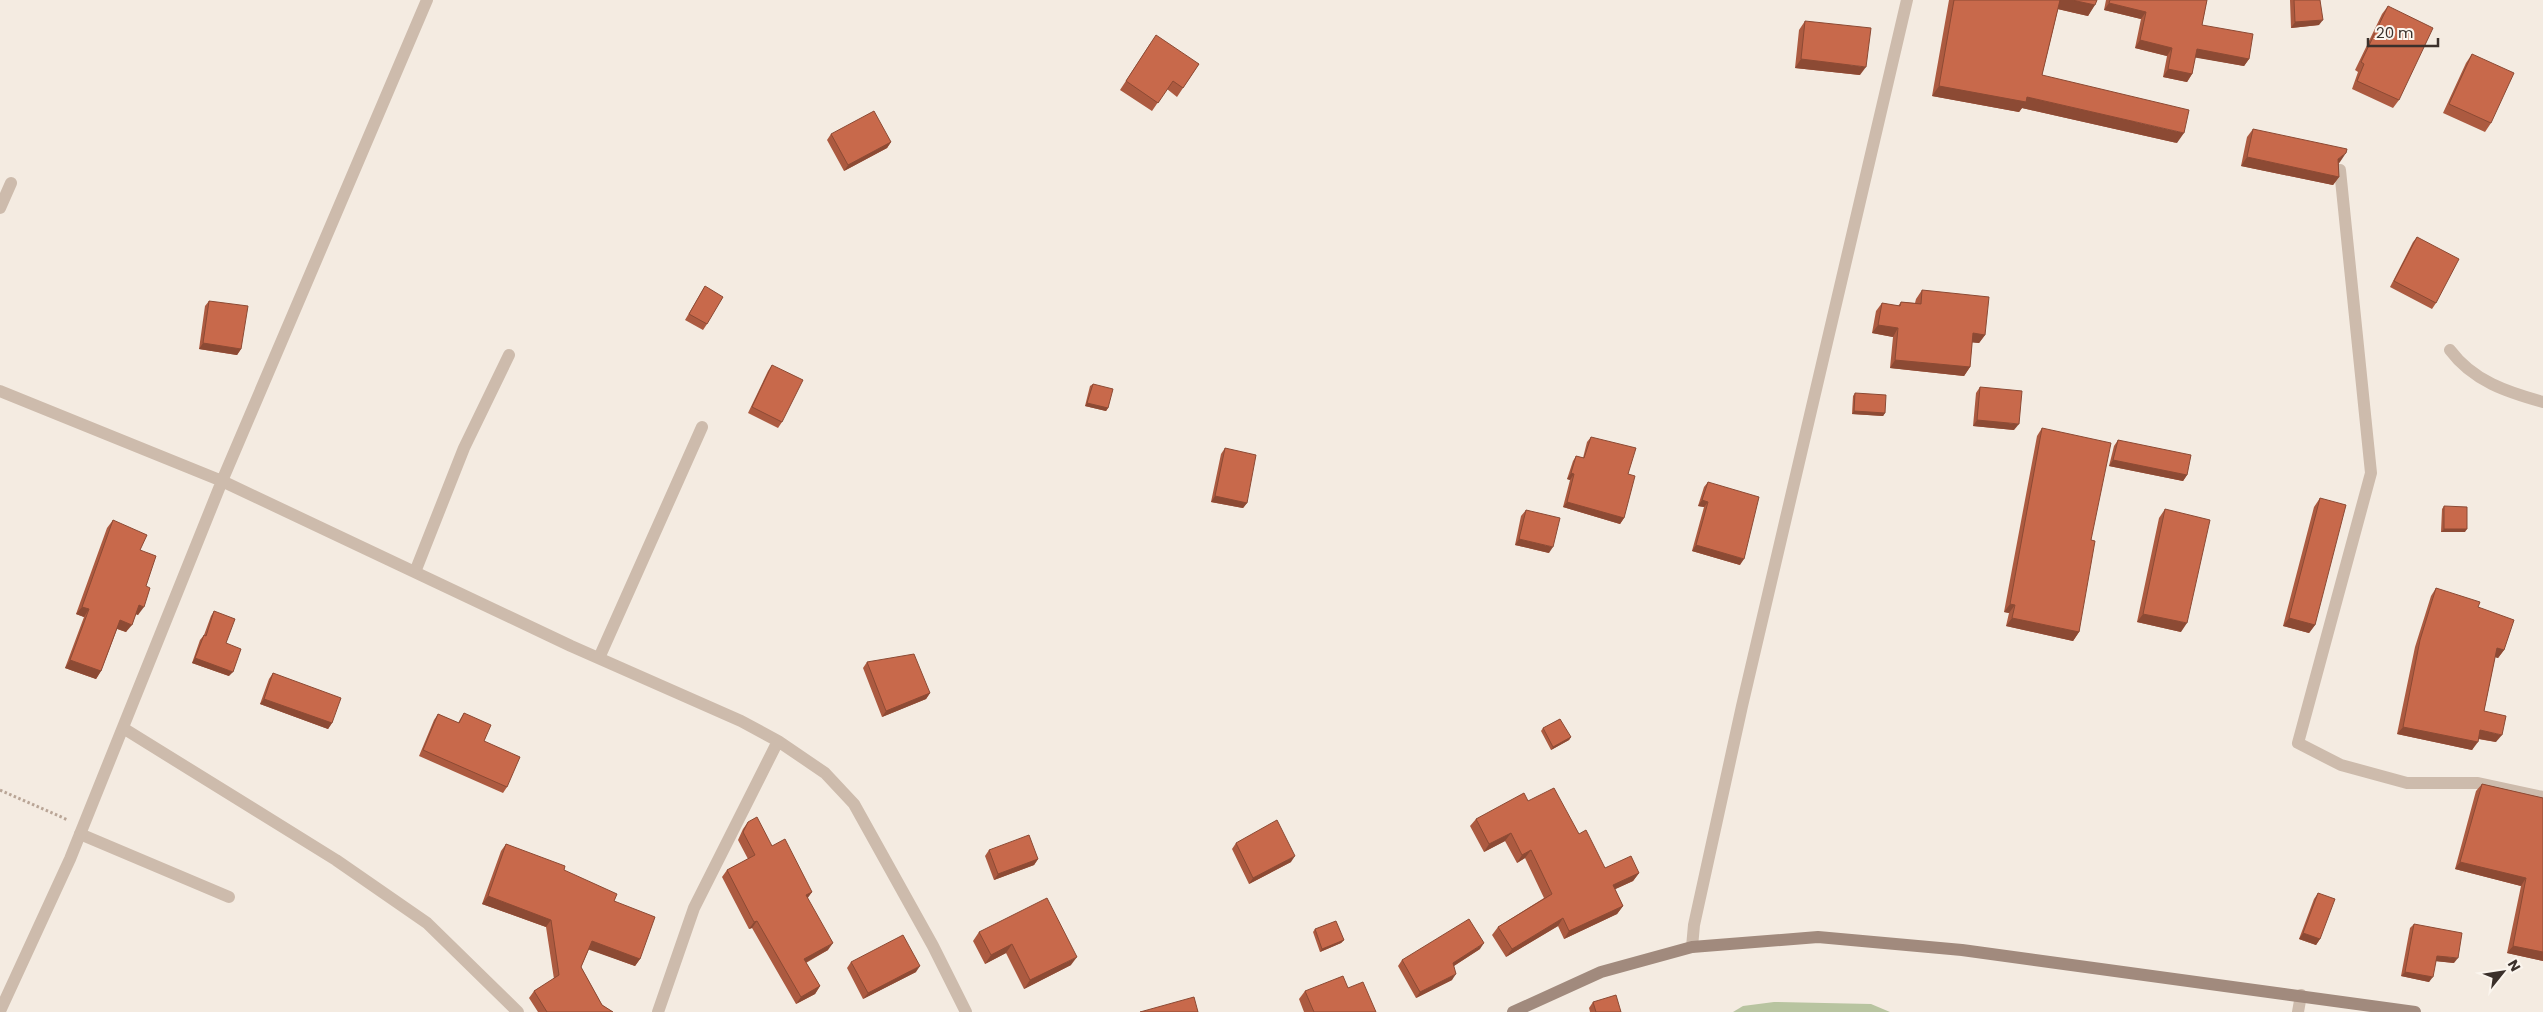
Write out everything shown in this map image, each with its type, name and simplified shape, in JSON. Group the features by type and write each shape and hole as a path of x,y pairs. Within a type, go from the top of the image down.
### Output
{"main road":[{"path":"1512,1012 1601,972 1692,947 1818,938 1962,950 2204,985 2301,995 2415,1012"}],"street":[{"path":"0,1011 82,830 222,481 426,0"},
{"path":"1692,947 1694,925 1742,706 1907,0"},
{"path":"2340,170 2371,473 2298,743 2341,765 2407,783 2478,783 2543,797"},
{"path":"0,208 11,183"},
{"path":"2450,350 2462,366 2479,377 2513,394 2543,402"},
{"path":"415,572 464,448 508,356"},
{"path":"0,391 222,481 599,658 740,721 778,741 825,773 854,804 933,946 966,1012"},
{"path":"599,658 702,427"},
{"path":"123,728 336,860 427,923 518,1012"},
{"path":"658,1012 694,908 778,741"},
{"path":"82,830 229,898"},
{"path":"2298,1012 2301,995"}],"path":[{"path":"0,790 82,830"}],"green space":[{"path":"1774,1002 1871,1004 1890,1012 1733,1012 1743,1006"}],"building":[{"path":"1954,0 2060,0 2042,75 2189,110 2184,133 2027,97 2026,102 1939,86"},
{"path":"2072,0 2097,0 2095,5"},
{"path":"2110,0 2207,0 2202,25 2253,34 2249,59 2197,49 2192,74 2168,69 2172,48 2140,40 2146,12 2109,3"},
{"path":"2294,0 2320,0 2323,20 2295,22"},
{"path":"2388,6 2433,28 2399,100 2357,81 2364,64 2361,62"},
{"path":"1805,21 1871,28 1866,67 1801,59"},
{"path":"1156,35 1199,64 1183,88 1173,81 1158,103 1126,81"},
{"path":"2472,54 2514,73 2491,123 2449,104"},
{"path":"874,111 891,142 848,165 831,134"},
{"path":"2253,129 2347,149 2346,153 2338,159 2339,177 2247,157"},
{"path":"2417,237 2459,259 2436,303 2394,281"},
{"path":"705,286 723,297 707,324 689,314"},
{"path":"1922,290 1989,297 1985,335 1973,333 1970,367 1895,360 1898,328 1878,325 1882,303 1900,306 1901,302 1921,304"},
{"path":"209,301 248,306 241,349 203,343"},
{"path":"772,365 803,380 782,422 752,407"},
{"path":"1093,384 1113,389 1108,408 1087,403"},
{"path":"1980,387 2022,391 2019,424 1977,420"},
{"path":"1855,393 1886,395 1885,413 1854,411"},
{"path":"2042,428 2111,443 2091,540 2095,541 2079,632 2012,618 2015,605 2010,604"},
{"path":"1591,437 1636,448 1628,474 1635,476 1624,518 1567,502 1574,474 1571,473 1576,456 1584,458"},
{"path":"2118,440 2191,455 2187,475 2113,460"},
{"path":"1225,448 1256,455 1247,503 1215,496"},
{"path":"1708,482 1759,497 1744,559 1696,545 1708,502 1702,500"},
{"path":"2320,498 2346,505 2315,625 2289,618"},
{"path":"2444,506 2467,507 2467,529 2444,529"},
{"path":"2165,509 2210,520 2187,623 2143,614"},
{"path":"1526,510 1560,518 1553,547 1519,539"},
{"path":"113,520 147,535 140,550 156,556 146,586 150,588 144,607 139,605 132,625 120,620 101,671 70,660 89,609 82,607"},
{"path":"2436,588 2480,602 2478,607 2514,620 2504,650 2497,648 2484,711 2506,716 2502,735 2480,730 2478,742 2403,727 2420,640"},
{"path":"214,611 235,619 226,643 241,649 233,672 195,658 204,635 206,636"},
{"path":"914,654 930,693 886,711 867,662"},
{"path":"273,673 341,698 332,723 264,699"},
{"path":"464,713 491,725 484,741 520,757 507,787 423,750 438,714 459,723"},
{"path":"1560,719 1571,737 1553,747 1543,728"},
{"path":"2482,784 2543,798 2543,952 2513,946 2526,878 2460,862"},
{"path":"1554,788 1579,834 1586,830 1605,868 1631,856 1639,873 1613,885 1623,906 1569,931 1563,918 1512,949 1498,927 1552,894 1531,850 1522,855 1511,833 1489,844 1476,819 1524,793 1528,801"},
{"path":"757,817 772,846 785,839 812,892 806,895 833,943 804,959 820,986 801,997 757,921 754,922 727,870 755,855 743,832 748,822"},
{"path":"1277,820 1295,856 1253,878 1236,843"},
{"path":"1029,835 1038,859 998,874 989,850"},
{"path":"506,844 565,866 564,870 617,894 614,901 655,917 640,959 592,941 581,967 602,1005 613,1012 547,1012 534,991 559,975 551,920 488,896"},
{"path":"2318,893 2335,899 2320,939 2303,933"},
{"path":"1047,898 1077,957 1030,980 1012,944 991,955 979,932"},
{"path":"1469,919 1484,943 1453,963 1456,974 1420,992 1402,960"},
{"path":"1336,921 1344,940 1322,949 1315,929"},
{"path":"2414,924 2462,933 2458,958 2437,956 2433,977 2405,972"},
{"path":"903,935 920,966 868,993 851,962"},
{"path":"1343,976 1348,988 1363,982 1376,1012 1314,1012 1305,991"},
{"path":"1616,995 1621,1012 1596,1012 1593,1002"},
{"path":"1194,997 1198,1012 1140,1012"}]}
